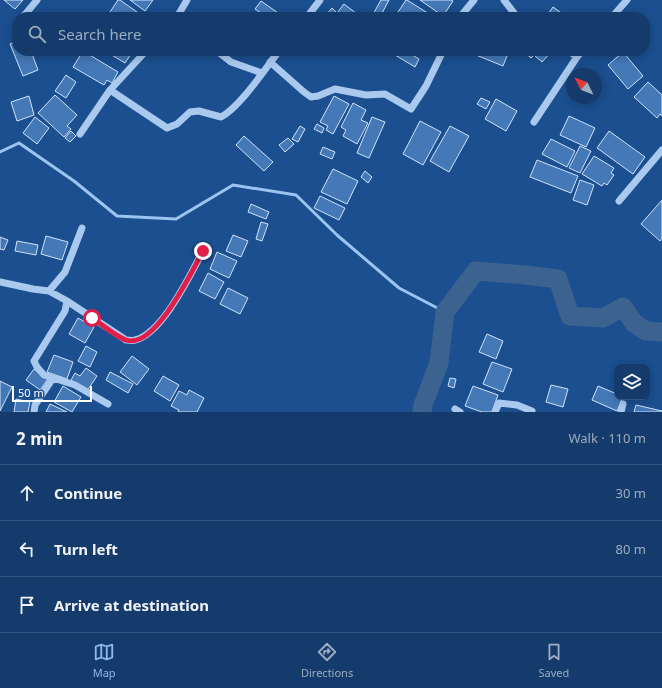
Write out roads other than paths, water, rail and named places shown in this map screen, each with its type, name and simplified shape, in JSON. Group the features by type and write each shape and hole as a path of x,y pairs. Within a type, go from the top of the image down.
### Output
{"street":[{"path":"26,12 37,0"},
{"path":"180,12 187,0"},
{"path":"311,12 320,0"},
{"path":"464,12 474,0"},
{"path":"504,0 513,12"},
{"path":"616,12 627,0"},
{"path":"80,134 110,90 141,56"},
{"path":"223,56 231,62 262,73"},
{"path":"110,90 167,128 177,124 190,112 199,112 221,117 226,114 247,92 275,56"},
{"path":"270,62 304,92 312,97 336,89 366,95 385,94 411,109 426,86 440,56"},
{"path":"534,122 577,57"},
{"path":"619,201 662,150"},
{"path":"49,291 65,272 82,228"},
{"path":"0,282 49,291 67,301 126,340 136,340 160,323 180,293 203,251"},
{"path":"67,301 65,311 34,361 36,367 44,375 75,385 108,404"},
{"path":"34,412 35,404 53,378"},
{"path":"495,412 500,403 517,405 532,411"},
{"path":"621,412 623,404"}],"waterway":[{"path":"0,152 19,143 74,181 117,216 176,219 233,185 296,195 337,235 399,288 445,312"},
{"path":"422,412 423,405 439,363 445,312 476,271 558,279 570,316 603,318 623,307 634,323 646,331 662,332"}]}
